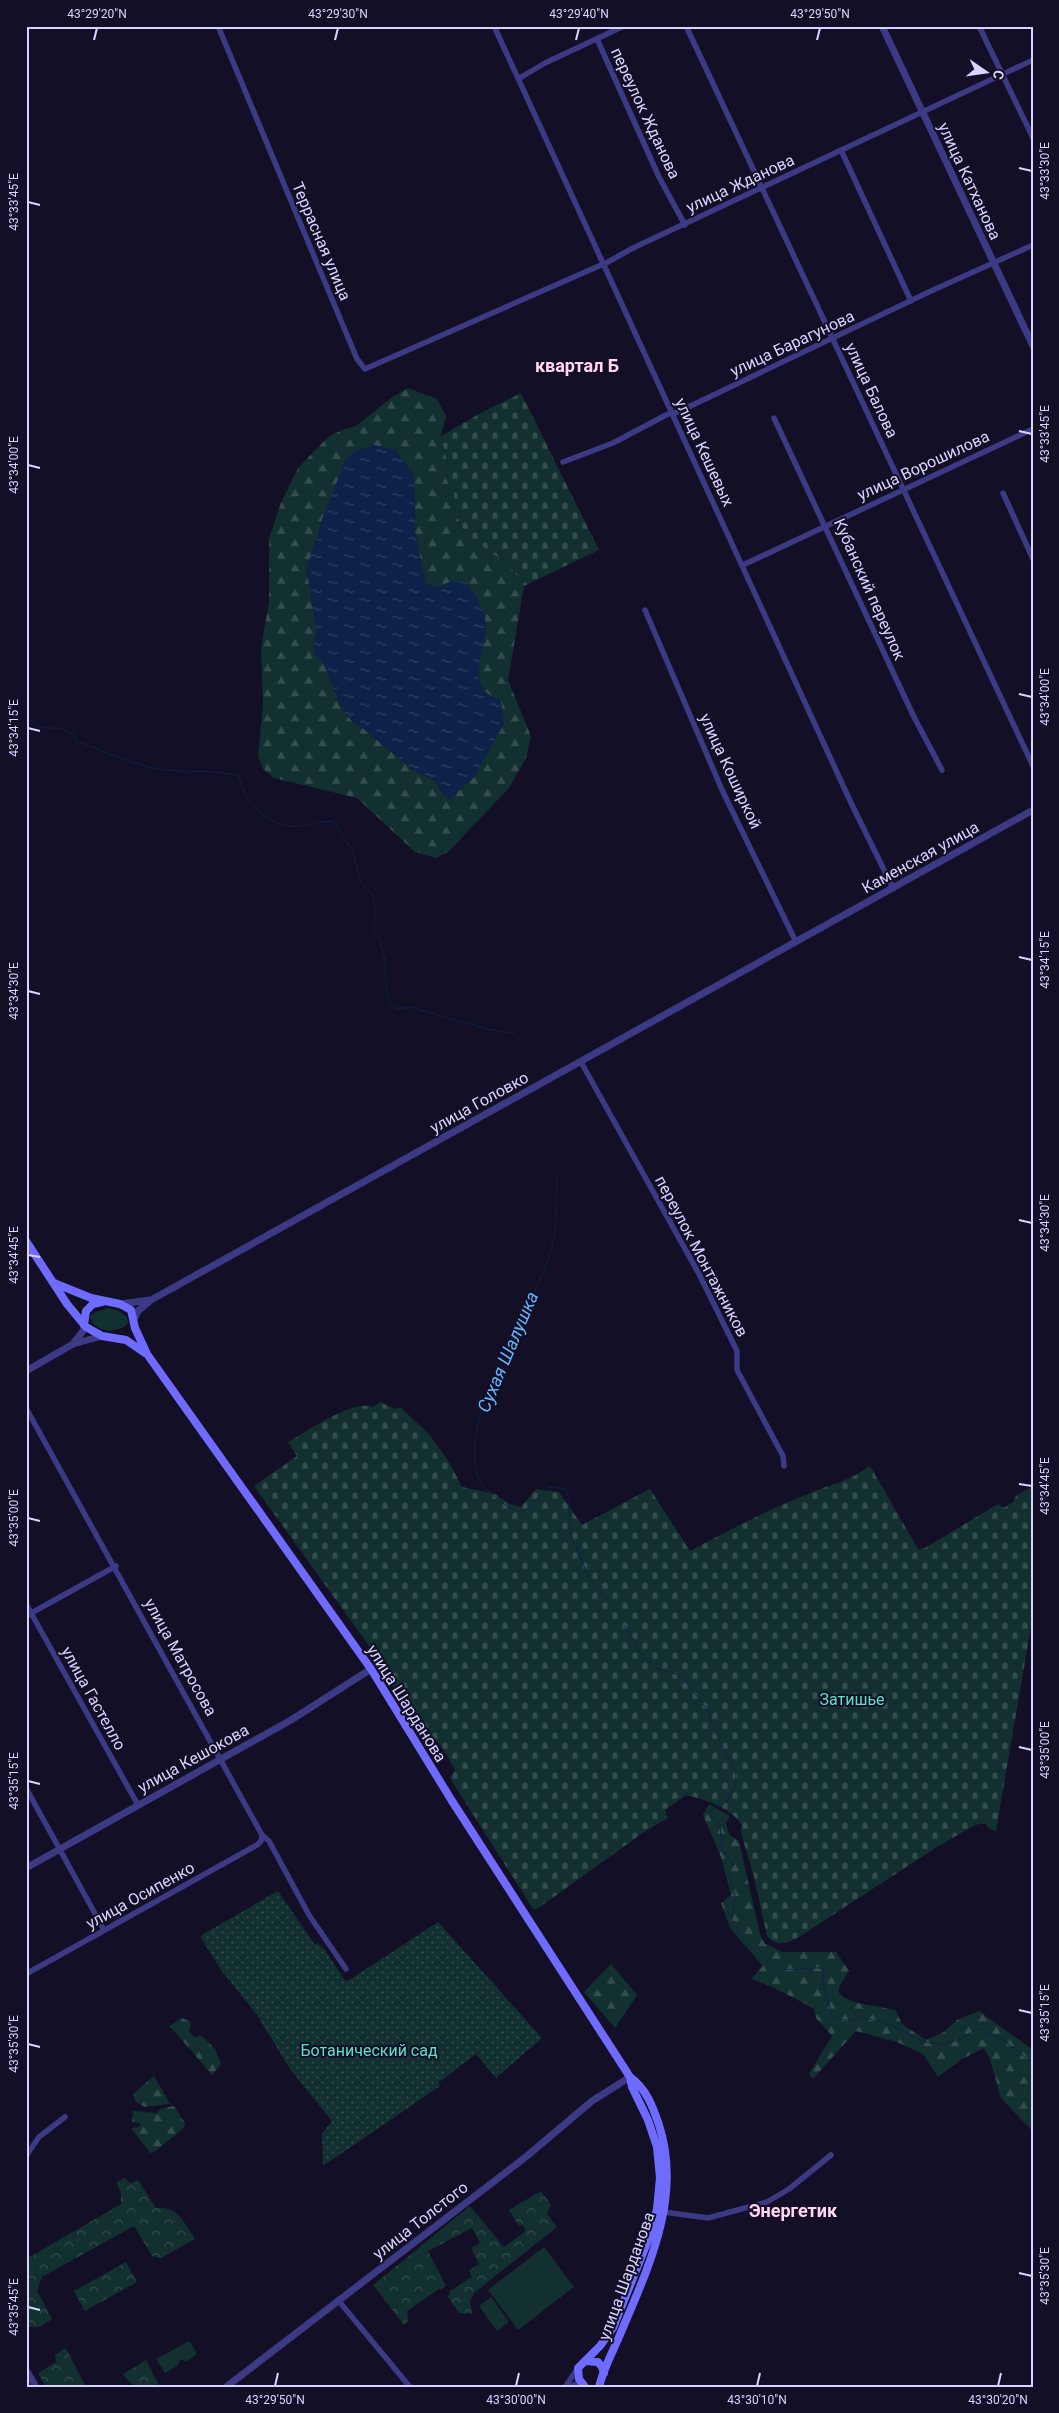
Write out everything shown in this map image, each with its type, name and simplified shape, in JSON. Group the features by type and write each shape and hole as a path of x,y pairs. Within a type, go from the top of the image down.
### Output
{"main road":[{"path":"26,1241 85,1326 102,1336 118,1337 126,1340 147,1354"},
{"path":"54,1283 102,1302 120,1304 130,1310 147,1354"},
{"path":"85,1326 86,1311 93,1304 102,1302"},
{"path":"118,1337 128,1332 134,1321"},
{"name":"улица Шарданова","path":"147,1354 371,1669 452,1801 630,2076 640,2084 649,2100 665,2145 668,2171 664,2212 657,2240 601,2380"},
{"name":"улица Шарданова","path":"585,2361 600,2346 613,2328 649,2238 657,2209 660,2178 654,2136 632,2087 630,2076"},
{"path":"592,2360 598,2362 601,2380 594,2385 583,2384 578,2375 578,2368 585,2361 592,2360"}],"street":[{"name":"Террасная улица","path":"218,26 236,72 254,108 285,191 297,212 313,258 360,366 369,369 392,356 459,328"},
{"name":"улица Кешевых","path":"494,26 852,805 893,888"},
{"path":"518,79 545,63 624,26"},
{"name":"улица Балова","path":"686,26 1033,766"},
{"name":"улица Катханова","path":"882,26 1033,346"},
{"path":"980,26 1033,138"},
{"name":"переулок Жданова","path":"597,40 660,176 685,224"},
{"name":"улица Жданова","path":"459,328 603,264 1033,60"},
{"path":"841,150 910,301"},
{"name":"улица Барагунова","path":"563,462 613,443 672,413 678,412 910,301 1033,245"},
{"name":"Кубанский переулок","path":"774,418 885,656 942,770"},
{"name":"улица Ворошилова","path":"743,565 1033,429"},
{"path":"1003,493 1033,559"},
{"name":"улица Коширкой","path":"645,610 724,792 796,942"},
{"name":"Каменская улица","path":"821,928 1033,810"},
{"name":"улица Головко","path":"151,1300 821,928"},
{"name":"переулок Монтажников","path":"581,1062 738,1351 737,1370 783,1456 784,1466"},
{"path":"120,1304 151,1300"},
{"path":"134,1321 138,1311 151,1300"},
{"path":"73,1344 85,1326"},
{"path":"26,1371 73,1344 102,1336"},
{"name":"улица Матросова","path":"26,1408 116,1566 262,1836 269,1841 290,1883 346,1969"},
{"path":"29,1614 116,1566"},
{"name":"улица Гастелло","path":"26,1604 29,1614 138,1805"},
{"name":"улица Кешокова","path":"26,1868 291,1720 371,1669"},
{"path":"26,1788 104,1930"},
{"name":"улица Осипенко","path":"26,1974 256,1845 261,1841 262,1836"},
{"name":"улица Толстого","path":"226,2387 527,2156 592,2102 630,2076"},
{"path":"26,2156 39,2136 65,2117"},
{"path":"664,2212 708,2218 767,2202 789,2189 832,2155"},
{"path":"338,2300 410,2387"},
{"path":"565,2387 578,2368"},
{"path":"26,2370 36,2387"},
{"path":"569,2387 583,2384"}],"green space":[{"path":"408,388 437,399 446,416 441,436 448,465 446,479 455,491 455,509 464,533 510,566 524,586 508,680 531,736 526,758 509,788 448,852 436,858 415,852 357,798 274,778 263,769 258,756 263,704 261,648 269,602 269,538 281,503 298,468 328,437 356,426 391,398","holes":["414,478 415,532 425,583 438,588 452,581 486,626 481,650 479,677 484,691 501,701 482,761 475,776 450,799 443,794 435,781 412,769 353,722 343,711 324,664 314,653 316,630 307,570 323,517"]},
{"path":"521,393 599,550 524,586 510,566 464,533 455,509 454,491 446,479 448,465 441,436"},
{"path":"108,1308 119,1311 127,1317 128,1324 112,1330 96,1327 90,1317 93,1313"},
{"name":"Затишье","path":"380,1402 395,1409 400,1407 429,1434 449,1462 462,1487 495,1494 510,1504 521,1507 536,1489 559,1492 582,1525 650,1489 690,1551 733,1528 793,1500 848,1479 870,1466 918,1549 925,1548 998,1504 1004,1508 1013,1502 1016,1496 1033,1486 1033,1615 996,1831 989,1829 986,1823 975,1825 937,1847 799,1937 779,1943 767,1936 753,1873 741,1833 742,1825 731,1813 724,1809 686,1795 665,1810 668,1818 644,1832 537,1909 533,1909 450,1778 455,1770 445,1752 432,1736 421,1729 377,1664 380,1661 254,1486 297,1456 288,1442 330,1417 354,1408 373,1407"},
{"path":"709,1804 730,1816 726,1823 729,1834 739,1841 760,1934 764,1943 782,1952 836,1952 849,1971 839,1987 839,1993 844,1998 896,2011 902,2024 926,2040 944,2032 957,2020 979,2011 1033,2050 1033,2132 1001,2098 990,2059 984,2048 962,2059 938,2077 923,2054 897,2042 856,2031 813,2079 809,2074 832,2036 816,2018 814,2009 775,1988 751,1979 763,1966 730,1928 721,1903 731,1895 721,1857 703,1815"},
{"name":"Ботанический сад","path":"278,1891 315,1945 317,1943 325,1950 346,1982 438,1922 542,2038 496,2078 476,2054 438,2083 440,2086 323,2166 322,2134 332,2121 290,2069 257,2015 221,1970 200,1936"},
{"path":"611,1964 637,1995 615,2028 584,1992"},
{"path":"182,2018 191,2022 189,2031 194,2037 202,2036 215,2049 221,2064 212,2075 170,2026"},
{"path":"154,2076 170,2104 145,2107 136,2102 133,2094"},
{"path":"174,2106 185,2123 184,2128 154,2152 150,2153 131,2128 139,2127 140,2123 132,2122 133,2111 157,2113 160,2109"},
{"path":"125,2178 130,2183 138,2180 156,2208 170,2210 180,2216 195,2239 161,2258 152,2256 134,2226 42,2277 37,2291 52,2319 40,2327 26,2327 26,2259 121,2204 121,2193 116,2182"},
{"path":"541,2191 551,2205 547,2214 557,2227 474,2293 470,2301 472,2314 459,2313 448,2297 450,2291 472,2277 469,2270 479,2264 471,2248 480,2243 472,2228 428,2251 446,2286 407,2311 408,2321 404,2325 373,2285 470,2206 504,2247 526,2231 522,2224 519,2226 509,2210"},
{"path":"544,2247 574,2287 518,2330 488,2290"},
{"path":"126,2262 137,2282 85,2311 74,2291"},
{"path":"491,2297 509,2322 497,2331 479,2306"},
{"path":"189,2341 197,2354 187,2361 180,2360 177,2366 165,2373 156,2359"},
{"path":"66,2348 86,2387 46,2387 38,2373 56,2362 55,2355"},
{"path":"146,2360 160,2387 134,2385 123,2374"}],"water":[{"path":"375,445 396,450 414,478 415,532 425,583 438,588 452,581 466,582 479,602 485,619 486,632 479,667 480,684 484,691 501,701 504,724 475,776 450,799 443,794 435,781 412,769 353,722 343,711 324,664 314,653 316,630 307,570 323,517 345,461 354,451"}],"waterway":[{"name":"Сухая Шалушка","path":"26,717 39,727 63,729 74,734 75,740 143,765 166,770 212,772 239,776 246,795 252,804 258,811 275,822 295,826 324,821 333,822 352,849 361,882 373,896 375,908 374,932 380,940 385,961 386,991 390,1004 397,1009 410,1007 491,1030 515,1033"},
{"name":"Сухая Шалушка","path":"557,1174 555,1225 549,1256 540,1281 498,1368 486,1398 477,1427 474,1455 479,1480 482,1485 514,1510 523,1511 528,1509 549,1487 565,1489 569,1497 570,1533 589,1578 610,1603"},
{"name":"Сухая Шалушка","path":"625,1626 643,1657 658,1669 683,1678 709,1712 711,1723 736,1774 736,1785 727,1802 709,1811 710,1816 720,1824 722,1850 731,1860 733,1866"},
{"name":"Сухая Шалушка","path":"729,1874 735,1896 732,1919 739,1933 760,1956 783,1969 824,1969 823,1984 832,2015 843,2020 862,2018 885,2023 933,2044 946,2044 960,2039 978,2028 1003,2040 1033,2063"}],"district":[{"name":"квартал Б","path":"577,366"},
{"name":"Энергетик","path":"793,2211"}]}
